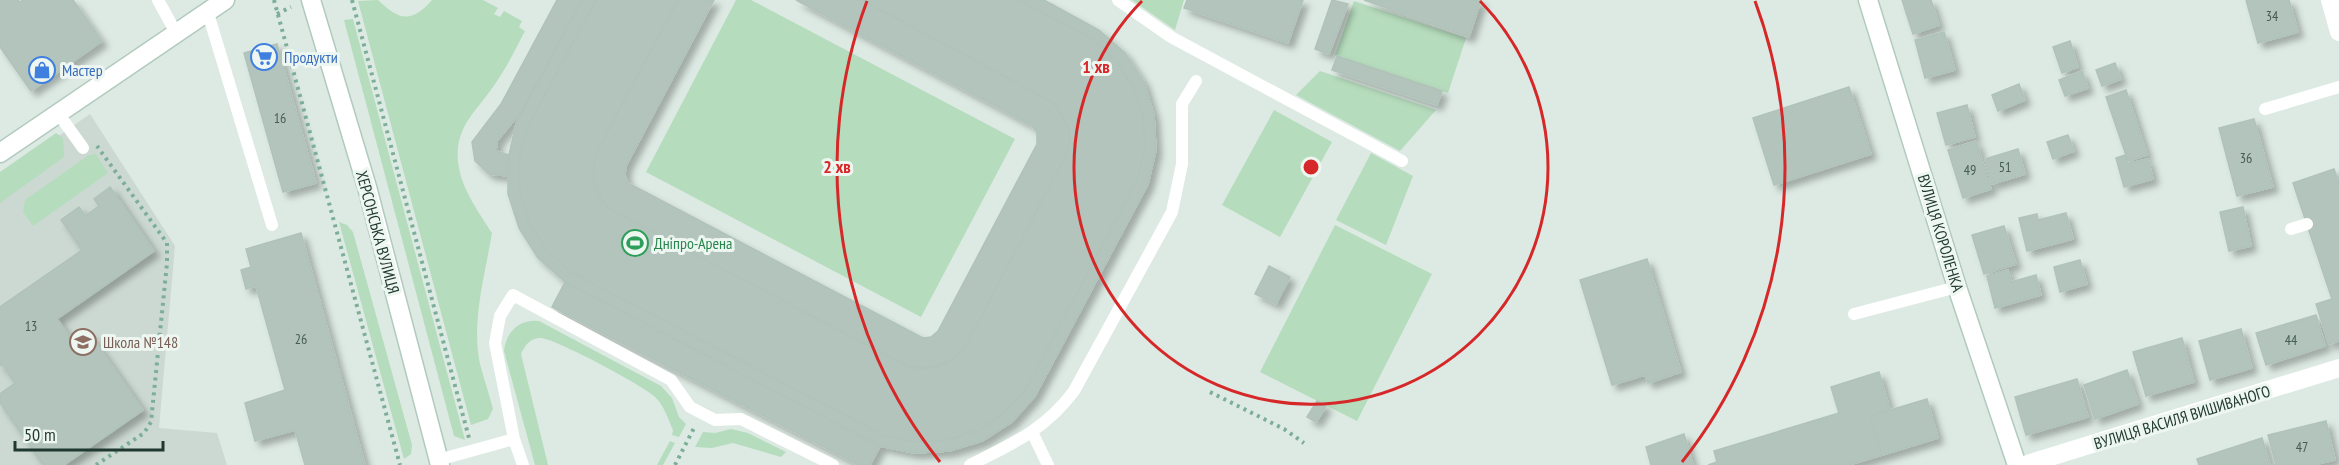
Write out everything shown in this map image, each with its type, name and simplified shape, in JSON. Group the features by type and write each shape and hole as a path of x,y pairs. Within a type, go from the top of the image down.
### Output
{"street":[{"path":"0,153 175,31 225,0"},
{"name":"ХЕРСОНСЬКА ВУЛИЦЯ","path":"311,0 367,187 439,463"},
{"name":"ВУЛИЦЯ КОРОЛЕНКА","path":"1868,0 1957,287 2016,465"},
{"path":"2330,0 2339,32"},
{"name":"ВУЛИЦЯ ВАСИЛЯ ВИШИВАНОГО","path":"2024,465 2339,368"}],"lane":[{"path":"158,0 175,31"},
{"path":"1118,0 1171,37 1401,161"},
{"path":"207,10 272,225"},
{"path":"970,465 1032,432 1057,414 1074,392 1172,212 1182,164 1182,104 1196,81"},
{"path":"2265,109 2339,87"},
{"path":"58,112 83,148"},
{"path":"2291,229 2307,224"},
{"path":"1854,314 1957,287"},
{"path":"523,465 514,439 495,343 500,316 513,295 671,380 690,407 715,420 741,419 833,465"},
{"path":"1032,432 1048,465"},
{"path":"439,463 514,439"}],"path":[{"path":"273,0 400,465"},
{"path":"352,0 473,451"},
{"path":"277,14 291,7"},
{"path":"96,465 144,433 151,422 167,263 167,243 97,145"},
{"path":"1210,392 1284,429 1304,443"},
{"path":"675,465 695,427"}],"shaded area":[{"name":"Школа №148","path":"90,114 175,246 159,428 217,433 227,465 0,465 0,177"}],"green space":[{"path":"378,0 392,12 411,16 425,8 432,0 483,0 498,8 494,14 500,17 504,11 522,21 519,27 525,31 502,73 466,123 459,143 461,177 472,202 492,233 480,299 477,332 480,364 493,409 488,419 471,425 358,1"},
{"path":"736,0 751,0 1015,139 921,317 646,172"},
{"path":"1132,0 1184,0 1175,30"},
{"path":"1354,1 1466,38 1448,93 1335,55"},
{"path":"353,19 465,440 454,436 344,20"},
{"path":"1320,71 1436,110 1400,151 1296,95"},
{"path":"1274,110 1332,142 1280,237 1222,205"},
{"path":"56,133 63,138 64,157 0,203 0,172"},
{"path":"1371,153 1413,176 1386,245 1336,220"},
{"path":"96,154 108,173 33,226 23,212 25,200 89,155"},
{"path":"339,222 347,225 353,232 412,445 411,454 404,459"},
{"path":"1335,225 1432,274 1357,421 1260,372"},
{"path":"539,321 661,386 672,398 679,417 686,424 679,437 672,435 673,430 663,408 648,391 581,354 550,340 537,338 528,343 521,354 548,465 535,465 504,351 505,344 515,328 525,322"},
{"path":"731,429 748,433 786,452 781,457 733,443 712,448 695,447 703,432 715,433"},
{"path":"670,441 675,443 663,465 657,465"}],"building":[{"path":"0,0 20,2 23,0 73,0 102,41 31,91 0,47"},
{"path":"557,0 582,0 521,112 497,141 496,151 509,155 508,176 489,174 475,161 472,142 501,104"},
{"path":"582,0 596,0 527,128 519,160 520,192 529,223 547,250 571,272 883,435 916,442 947,440 979,430 1004,413 1026,389 1137,180 1145,149 1143,117 1133,87 1116,61 1093,39 1019,0 1044,0 1099,30 1125,53 1144,82 1154,116 1156,150 1148,184 1035,396 1012,422 982,441 949,451 914,453 880,446 565,282 538,258 519,228 508,194 508,159 516,124"},
{"name":"Дніпро-Арена","path":"596,0 678,0 595,155 593,180 604,203 613,211 907,366 920,369 945,364 964,349 1066,155 1070,143 1069,131 1058,108 1049,100 862,0 1019,0 1093,39 1116,61 1133,87 1143,117 1145,149 1137,180 1026,389 1004,413 979,430 947,440 916,442 883,435 571,272 547,250 529,223 520,192 519,160 527,128"},
{"path":"678,0 714,0 626,166 625,175 628,183 923,338 931,337 938,331 1037,144 1037,132 1031,125 796,0 862,0 1049,100 1058,108 1069,131 1070,143 1066,155 964,349 955,358 933,368 907,366 613,211 604,203 593,180 595,155"},
{"path":"1187,0 1303,0 1288,43 1184,8"},
{"path":"1332,0 1348,4 1329,54 1315,49"},
{"path":"1364,0 1481,0 1469,37"},
{"path":"1902,0 1931,0 1939,25 1913,34"},
{"path":"2246,0 2289,0 2298,32 2258,43"},
{"path":"1944,32 1955,70 1925,78 1915,40"},
{"path":"2070,41 2078,67 2062,73 2053,47"},
{"path":"277,44 316,183 283,192 244,53"},
{"path":"1337,56 1442,91 1437,105 1332,70"},
{"path":"2115,63 2121,79 2102,86 2096,70"},
{"path":"2082,71 2088,88 2065,96 2059,80"},
{"path":"2019,84 2025,100 1998,111 1992,95"},
{"path":"1849,87 1871,154 1774,185 1753,118"},
{"path":"2126,90 2147,155 2128,161 2106,97"},
{"path":"1967,105 1975,137 1946,145 1937,113"},
{"path":"2254,119 2273,187 2237,196 2219,128"},
{"path":"2068,135 2074,151 2053,159 2047,142"},
{"path":"1976,141 1991,189 1963,198 1948,150"},
{"path":"2018,149 2025,174 1992,184 1985,159"},
{"path":"2125,155 2127,164 2148,159 2153,179 2124,187 2116,158"},
{"path":"2334,169 2339,183 2339,341 2329,344 2316,304 2332,299 2293,183"},
{"path":"110,187 154,251 57,319 75,344 89,333 143,410 64,465 43,465 0,403 0,394 15,383 2,364 0,366 0,307 82,250 61,220 79,207 85,216 99,206 94,199"},
{"path":"2243,207 2251,246 2229,251 2220,212"},
{"path":"2066,213 2073,239 2027,251 2019,218 2037,214 2038,220"},
{"path":"2004,226 2016,264 1984,274 1972,235"},
{"path":"301,233 365,465 305,465 295,430 255,441 245,403 285,390 256,286 246,289 241,270 251,267 246,249"},
{"path":"1647,259 1681,372 1648,383 1645,375 1612,385 1580,280"},
{"path":"2080,260 2087,284 2060,292 2054,267"},
{"path":"1269,266 1290,277 1276,304 1255,294"},
{"path":"2008,270 2011,282 2036,275 2041,295 1995,308 1987,276"},
{"path":"565,282 880,446 870,465 859,465 552,307"},
{"path":"2316,315 2325,346 2266,365 2256,333"},
{"path":"2241,329 2252,368 2210,380 2199,341"},
{"path":"2182,338 2194,382 2146,396 2133,352"},
{"path":"2127,370 2138,404 2095,419 2084,385"},
{"path":"1879,372 1890,410 1870,416 1882,455 1849,465 1708,465 1717,462 1714,451 1839,413 1831,387"},
{"path":"2077,379 2088,417 2026,435 2015,397"},
{"path":"1927,399 1938,438 1882,455 1870,416"},
{"path":"1317,401 1326,406 1316,422 1307,417"},
{"path":"2326,421 2335,460 2313,465 2276,465 2268,435"},
{"path":"1684,434 1693,465 1651,465 1646,447"},
{"path":"2262,438 2270,465 2199,465 2197,459"}],"place":[{"name":"Продукти","path":"264,57"},
{"name":"Мастер","path":"42,70"},
{"name":"Дніпро-Арена","path":"635,243"},
{"name":"Школа №148","path":"83,342"}]}
